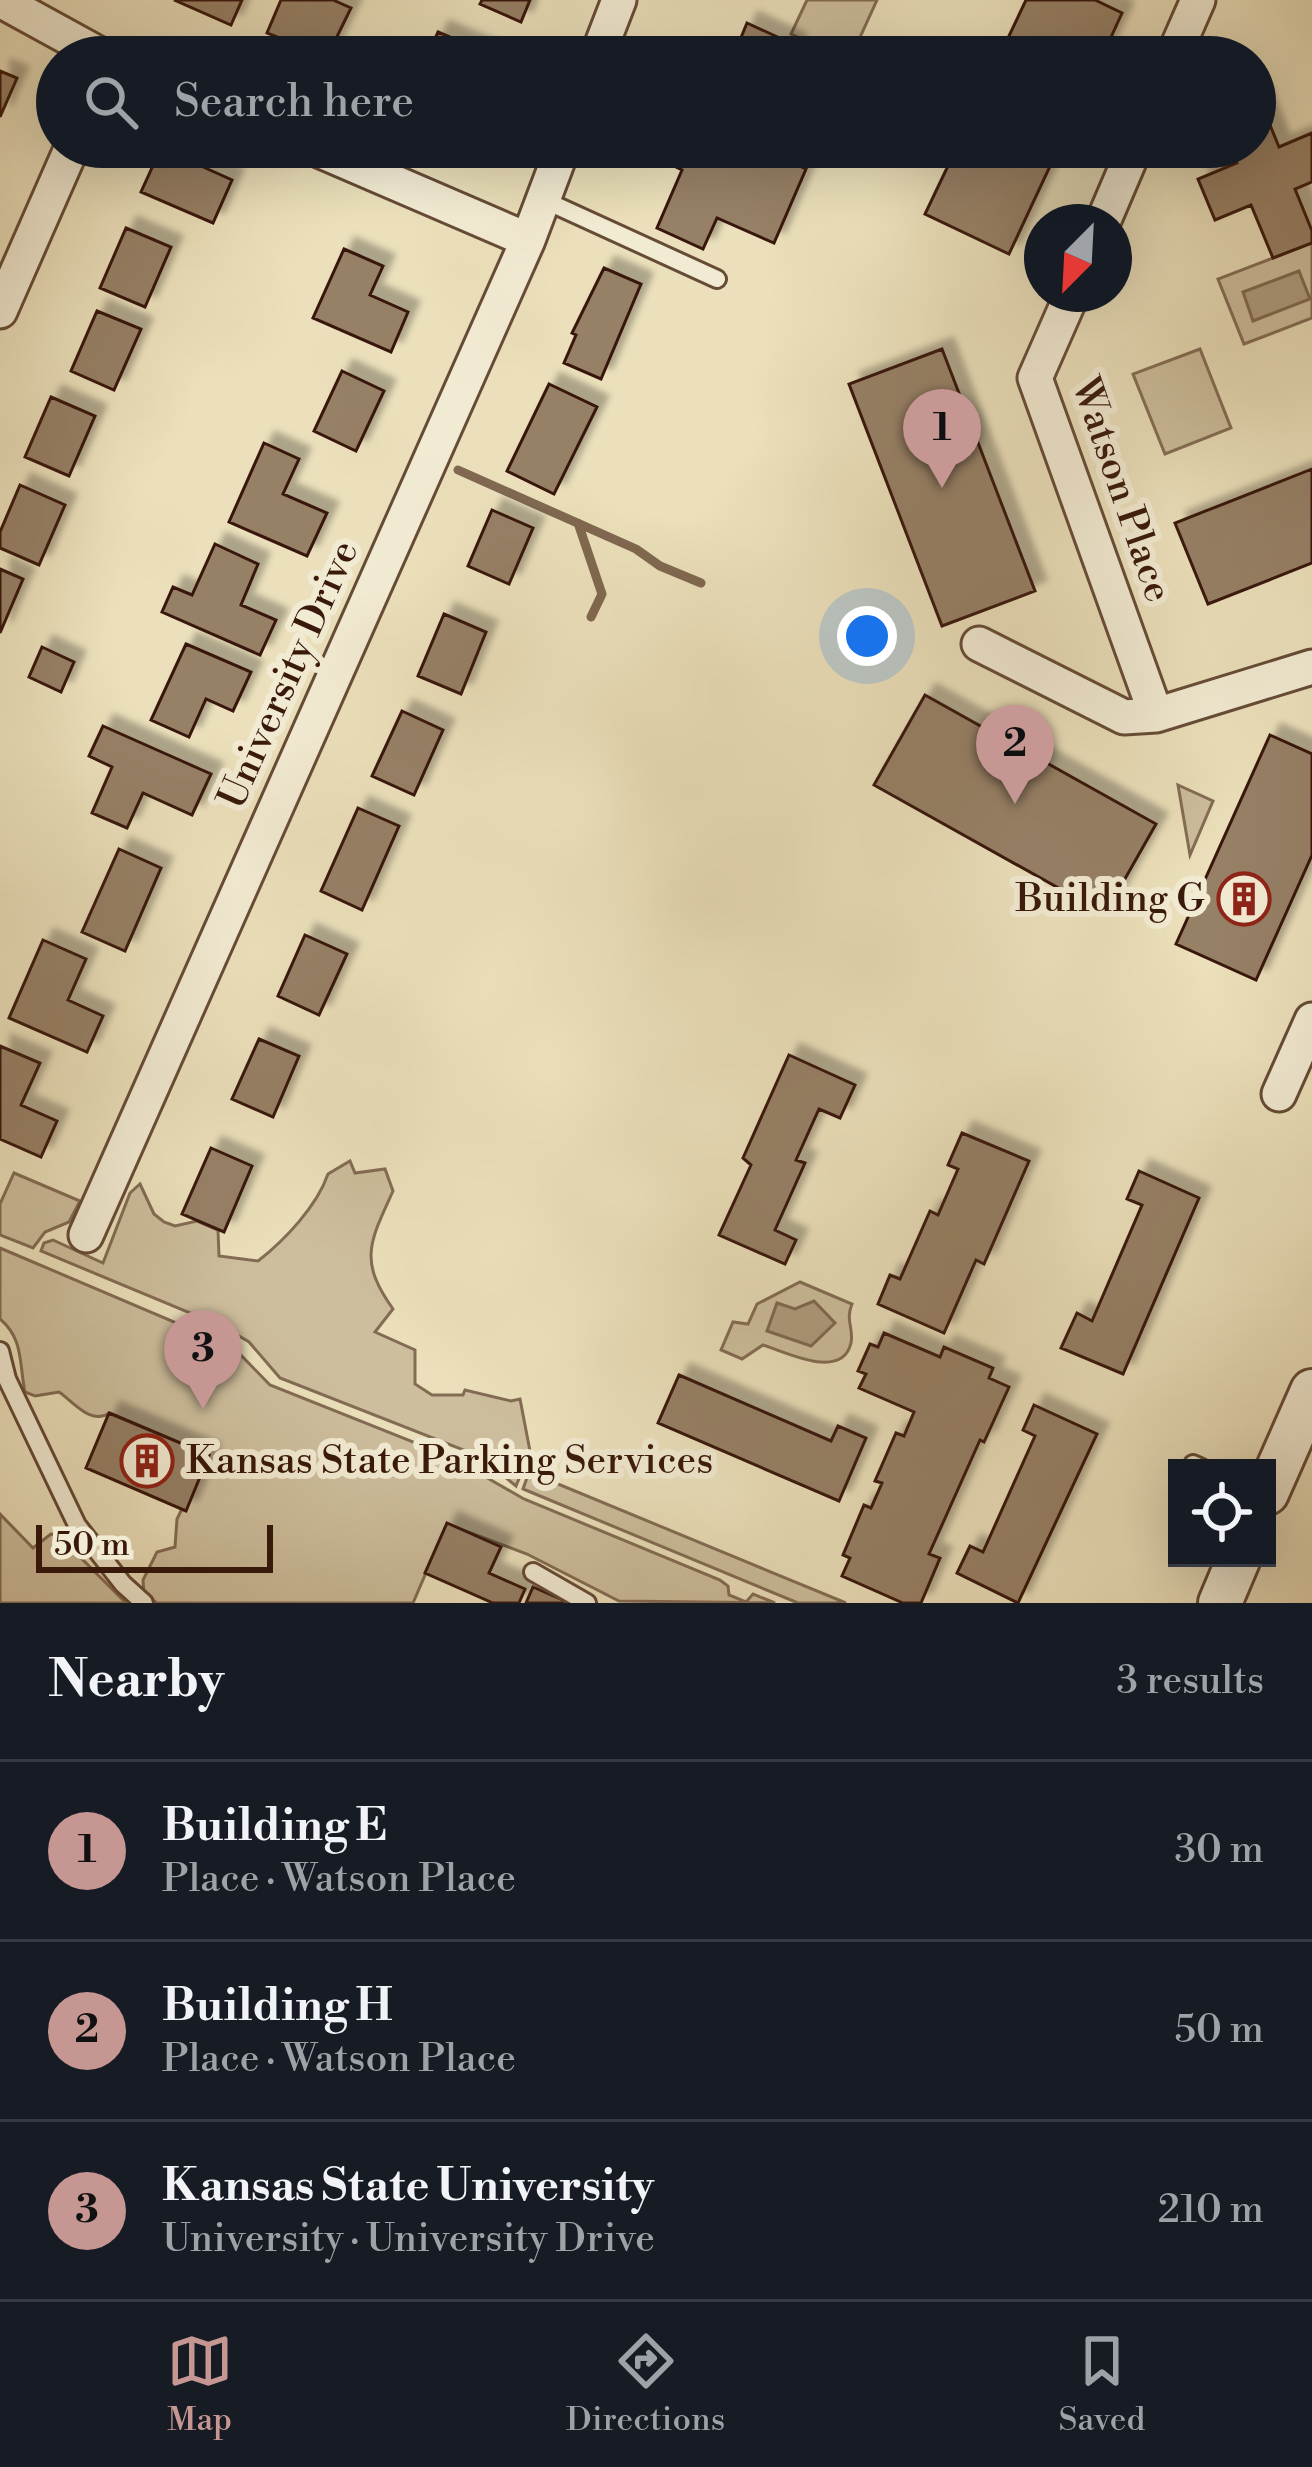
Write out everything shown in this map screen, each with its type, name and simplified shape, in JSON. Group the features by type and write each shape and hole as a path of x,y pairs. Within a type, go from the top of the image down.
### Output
{"street":[{"path":"0,0 66,36"},
{"path":"605,36 619,0"},
{"path":"1182,36 1198,0"},
{"path":"0,311 63,168"},
{"path":"361,168 527,240"},
{"name":"University Drive","path":"86,1235 555,168"},
{"path":"1110,204 1126,168"},
{"name":"Watson Place","path":"1064,312 1035,378 1156,715"},
{"path":"979,644 1124,717 1156,715 1312,667"},
{"path":"1279,1094 1312,1020"},
{"path":"1276,1473 1312,1391"},
{"path":"1220,1603 1235,1567"}],"lane":[{"path":"544,200 716,278"},
{"path":"0,1351 7,1379 77,1525 144,1603"},
{"path":"533,1572 587,1603"}],"shaded area":[{"path":"807,0 877,0 861,36 791,34"},
{"path":"1312,243 1312,318 1244,344 1218,279"},
{"path":"1299,271 1310,299 1253,321 1243,292"},
{"path":"1200,349 1231,428 1165,454 1133,374"},
{"path":"1178,785 1213,801 1190,855"},
{"path":"350,1161 355,1173 385,1169 393,1191 371,1251 375,1277 393,1309 375,1332 415,1350 415,1384 432,1395 463,1395 465,1390 520,1399 530,1451 516,1486 479,1456 280,1378 249,1342 224,1327 41,1251 44,1243 53,1240 103,1263 130,1193 140,1184 154,1214 164,1222 175,1226 197,1221 218,1230 219,1256 258,1261 299,1222 328,1174"},
{"path":"14,1173 80,1201 69,1222 45,1232 33,1248 0,1235 0,1204"},
{"path":"0,1248 233,1347 270,1385 451,1457 524,1499 720,1580 728,1586 729,1595 746,1602 753,1594 775,1603 619,1601 527,1554 447,1524 413,1603 157,1603 144,1594 143,1580 157,1552 175,1547 177,1519 209,1455 110,1413 89,1415 59,1392 35,1396 25,1392 17,1344 0,1319"},
{"path":"800,1282 852,1304 851,1343 846,1354 825,1362 763,1345 742,1359 721,1350 733,1322 748,1324 757,1304"},
{"path":"814,1301 835,1323 811,1346 767,1331 777,1303 795,1309"},
{"path":"529,1472 846,1603 798,1603 523,1489"},
{"path":"0,1514 33,1548 51,1534 60,1537 126,1603 0,1603"}],"building":[{"path":"174,0 242,0 231,25"},
{"path":"281,0 333,0 351,8 337,36 267,33"},
{"path":"482,0 530,0 521,22 480,4"},
{"path":"1026,0 1095,0 1122,13 1112,36 1009,36"},
{"path":"747,23 775,36 742,36"},
{"path":"0,71 17,78 0,117"},
{"path":"1312,133 1312,182 1295,189 1312,231 1312,243 1273,258 1251,205 1215,220 1198,179 1225,168 1276,168 1276,140 1279,147"},
{"path":"152,168 205,168 232,180 213,223 141,192"},
{"path":"678,168 806,169 774,243 717,218 703,249 657,228 682,170"},
{"path":"947,168 1049,168 1032,204 1024,204 1024,222 1009,254 925,214"},
{"path":"126,228 171,247 145,307 100,288"},
{"path":"344,249 383,266 370,295 408,312 391,352 313,318"},
{"path":"604,268 641,284 601,379 564,363 576,335 572,333"},
{"path":"97,311 141,329 114,390 71,371"},
{"path":"942,349 1035,591 942,626 849,384"},
{"path":"342,371 384,391 356,451 314,431"},
{"path":"549,384 597,407 554,494 507,471"},
{"path":"51,397 95,416 69,476 25,457"},
{"path":"264,443 299,459 283,494 327,513 307,556 229,522"},
{"path":"1312,469 1312,563 1208,604 1175,523"},
{"path":"20,485 65,505 39,565 0,548 0,532"},
{"path":"492,510 533,528 509,584 468,566"},
{"path":"215,544 258,564 241,605 276,620 260,655 162,612 173,587 192,595"},
{"path":"0,569 23,579 0,633"},
{"path":"444,614 486,632 461,694 418,676"},
{"path":"186,644 251,672 233,711 206,699 189,737 151,720"},
{"path":"42,647 74,662 61,692 29,677"},
{"path":"925,695 1156,824 1105,914 874,785"},
{"path":"402,711 443,730 414,795 372,776"},
{"path":"103,726 211,774 192,815 143,793 127,828 92,813 112,767 89,756"},
{"name":"Building G","path":"1270,735 1312,754 1312,855 1256,980 1176,944"},
{"path":"358,808 399,826 362,910 321,891"},
{"path":"119,849 161,868 125,951 82,932"},
{"path":"305,935 347,954 319,1015 278,996"},
{"path":"43,940 86,959 68,1000 103,1016 87,1052 9,1018"},
{"path":"259,1039 299,1056 273,1117 232,1099"},
{"path":"0,1046 40,1063 21,1105 57,1121 41,1157 0,1139"},
{"path":"789,1055 855,1085 840,1118 819,1109 796,1160 805,1163 775,1230 796,1240 785,1264 719,1235 751,1165 743,1158"},
{"path":"962,1133 1029,1161 984,1264 976,1260 944,1333 878,1304 890,1275 900,1279 930,1211 938,1215 958,1169 948,1165"},
{"path":"211,1148 252,1166 224,1232 182,1214"},
{"path":"1139,1171 1199,1198 1123,1374 1061,1348 1077,1313 1092,1321 1142,1205 1127,1199"},
{"path":"884,1333 940,1357 944,1347 993,1368 989,1378 1009,1387 929,1554 940,1558 921,1603 903,1603 842,1576 850,1558 843,1555 864,1505 871,1508 882,1483 875,1481 896,1433 904,1436 914,1412 859,1388 866,1374 858,1371 870,1344 878,1347"},
{"path":"679,1375 831,1441 838,1426 866,1438 839,1501 658,1423"},
{"path":"1034,1405 1097,1434 1018,1603 957,1573 970,1546 983,1552 1035,1436 1023,1430"},
{"name":"Kansas State Parking Services","path":"109,1413 209,1455 186,1511 86,1468"},
{"path":"447,1523 501,1547 489,1573 525,1589 519,1603 493,1603 425,1573"},
{"path":"533,1587 565,1601 526,1603"}],"waterway":[{"path":"458,470 701,583"},
{"path":"578,523 602,594 591,617"}],"place":[{"name":"Building E","path":"942,488"},
{"name":"Building H","path":"1015,804"},
{"name":"Building G","path":"1244,899"},
{"name":"Kansas State University","path":"203,1409"},
{"name":"Kansas State Parking Services","path":"147,1461"}]}
